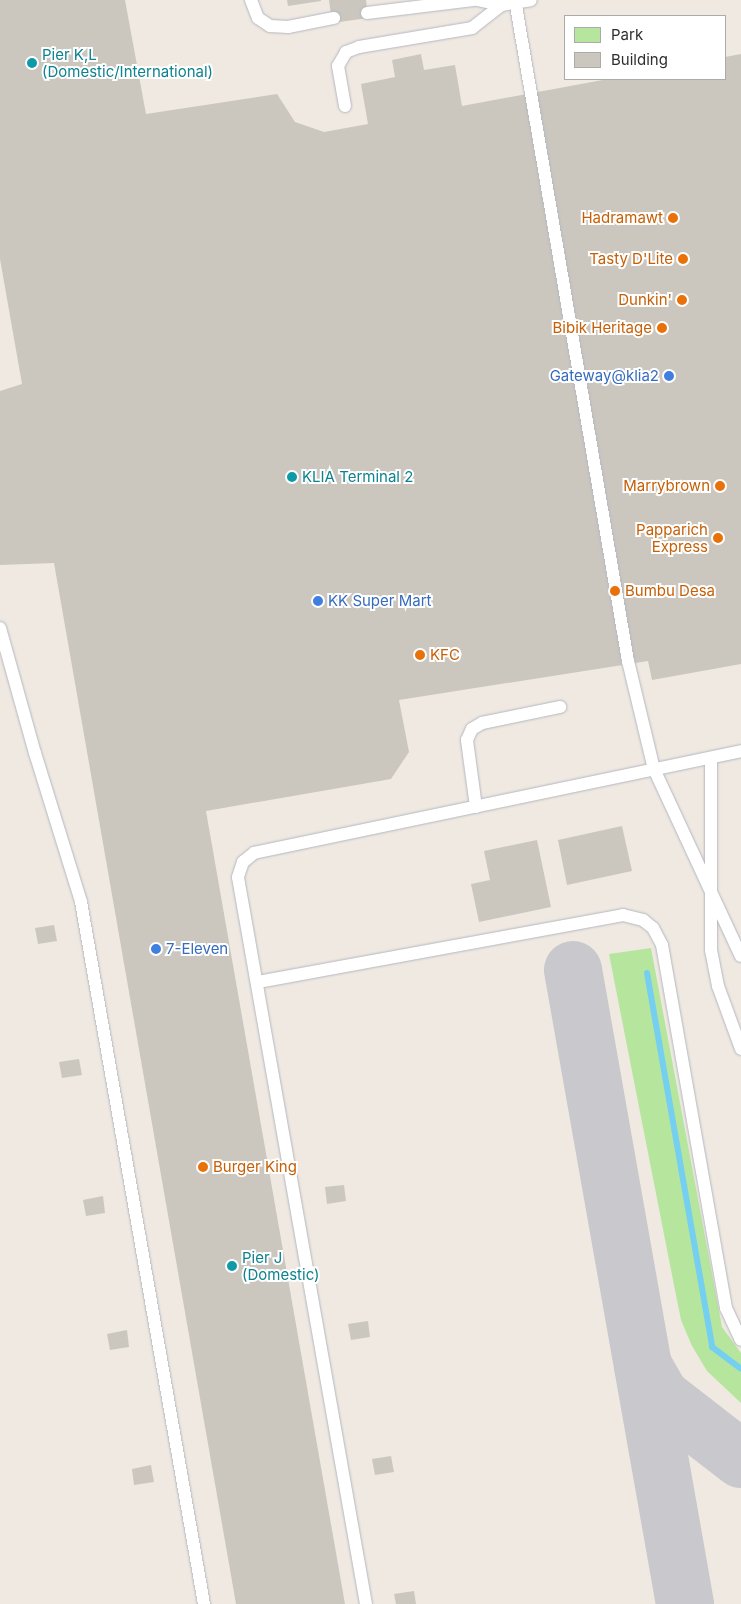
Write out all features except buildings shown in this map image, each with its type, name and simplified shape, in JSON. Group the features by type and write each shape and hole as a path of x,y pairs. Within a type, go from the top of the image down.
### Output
{"lane":[{"path":"251,0 258,18 270,26 288,27 334,18"},
{"path":"367,12 473,0"},
{"path":"477,0 501,5"},
{"path":"345,106 338,66 346,52 359,47 472,28 501,5 531,0"},
{"path":"516,1 628,661 654,769 712,898 741,956"},
{"path":"0,628 35,753 81,902 204,1604"},
{"path":"476,806 467,740 472,729 482,722 560,707"},
{"path":"366,1604 238,877 243,862 254,852 741,751"},
{"path":"711,758 713,959 718,986 741,1049"},
{"path":"258,982 623,915 634,917 648,924 659,936 662,945 726,1308 741,1340"}],"green space":[{"path":"651,948 722,1327 741,1353 741,1403 707,1371 692,1346 681,1320 672,1275 609,954"}],"waterway":[{"path":"647,973 712,1347 741,1369"}],"taxiway":[{"path":"573,970 685,1604"},
{"path":"643,1366 661,1397 741,1459"}],"place":[{"name":"Pier K,L (Domestic/International)","path":"32,63"},
{"name":"Hadramawt","path":"673,218"},
{"name":"Tasty D'Lite","path":"683,259"},
{"name":"Dunkin'","path":"682,300"},
{"name":"Bibik Heritage","path":"662,328"},
{"name":"Gateway@klia2","path":"669,376"},
{"name":"KLIA Terminal 2","path":"292,477"},
{"name":"Marrybrown","path":"720,486"},
{"name":"Papparich Express","path":"718,538"},
{"name":"Bumbu Desa","path":"615,591"},
{"name":"KK Super Mart","path":"318,601"},
{"name":"KFC","path":"420,655"},
{"name":"7-Eleven","path":"156,949"},
{"name":"Burger King","path":"203,1167"},
{"name":"Pier J (Domestic)","path":"232,1266"}]}
